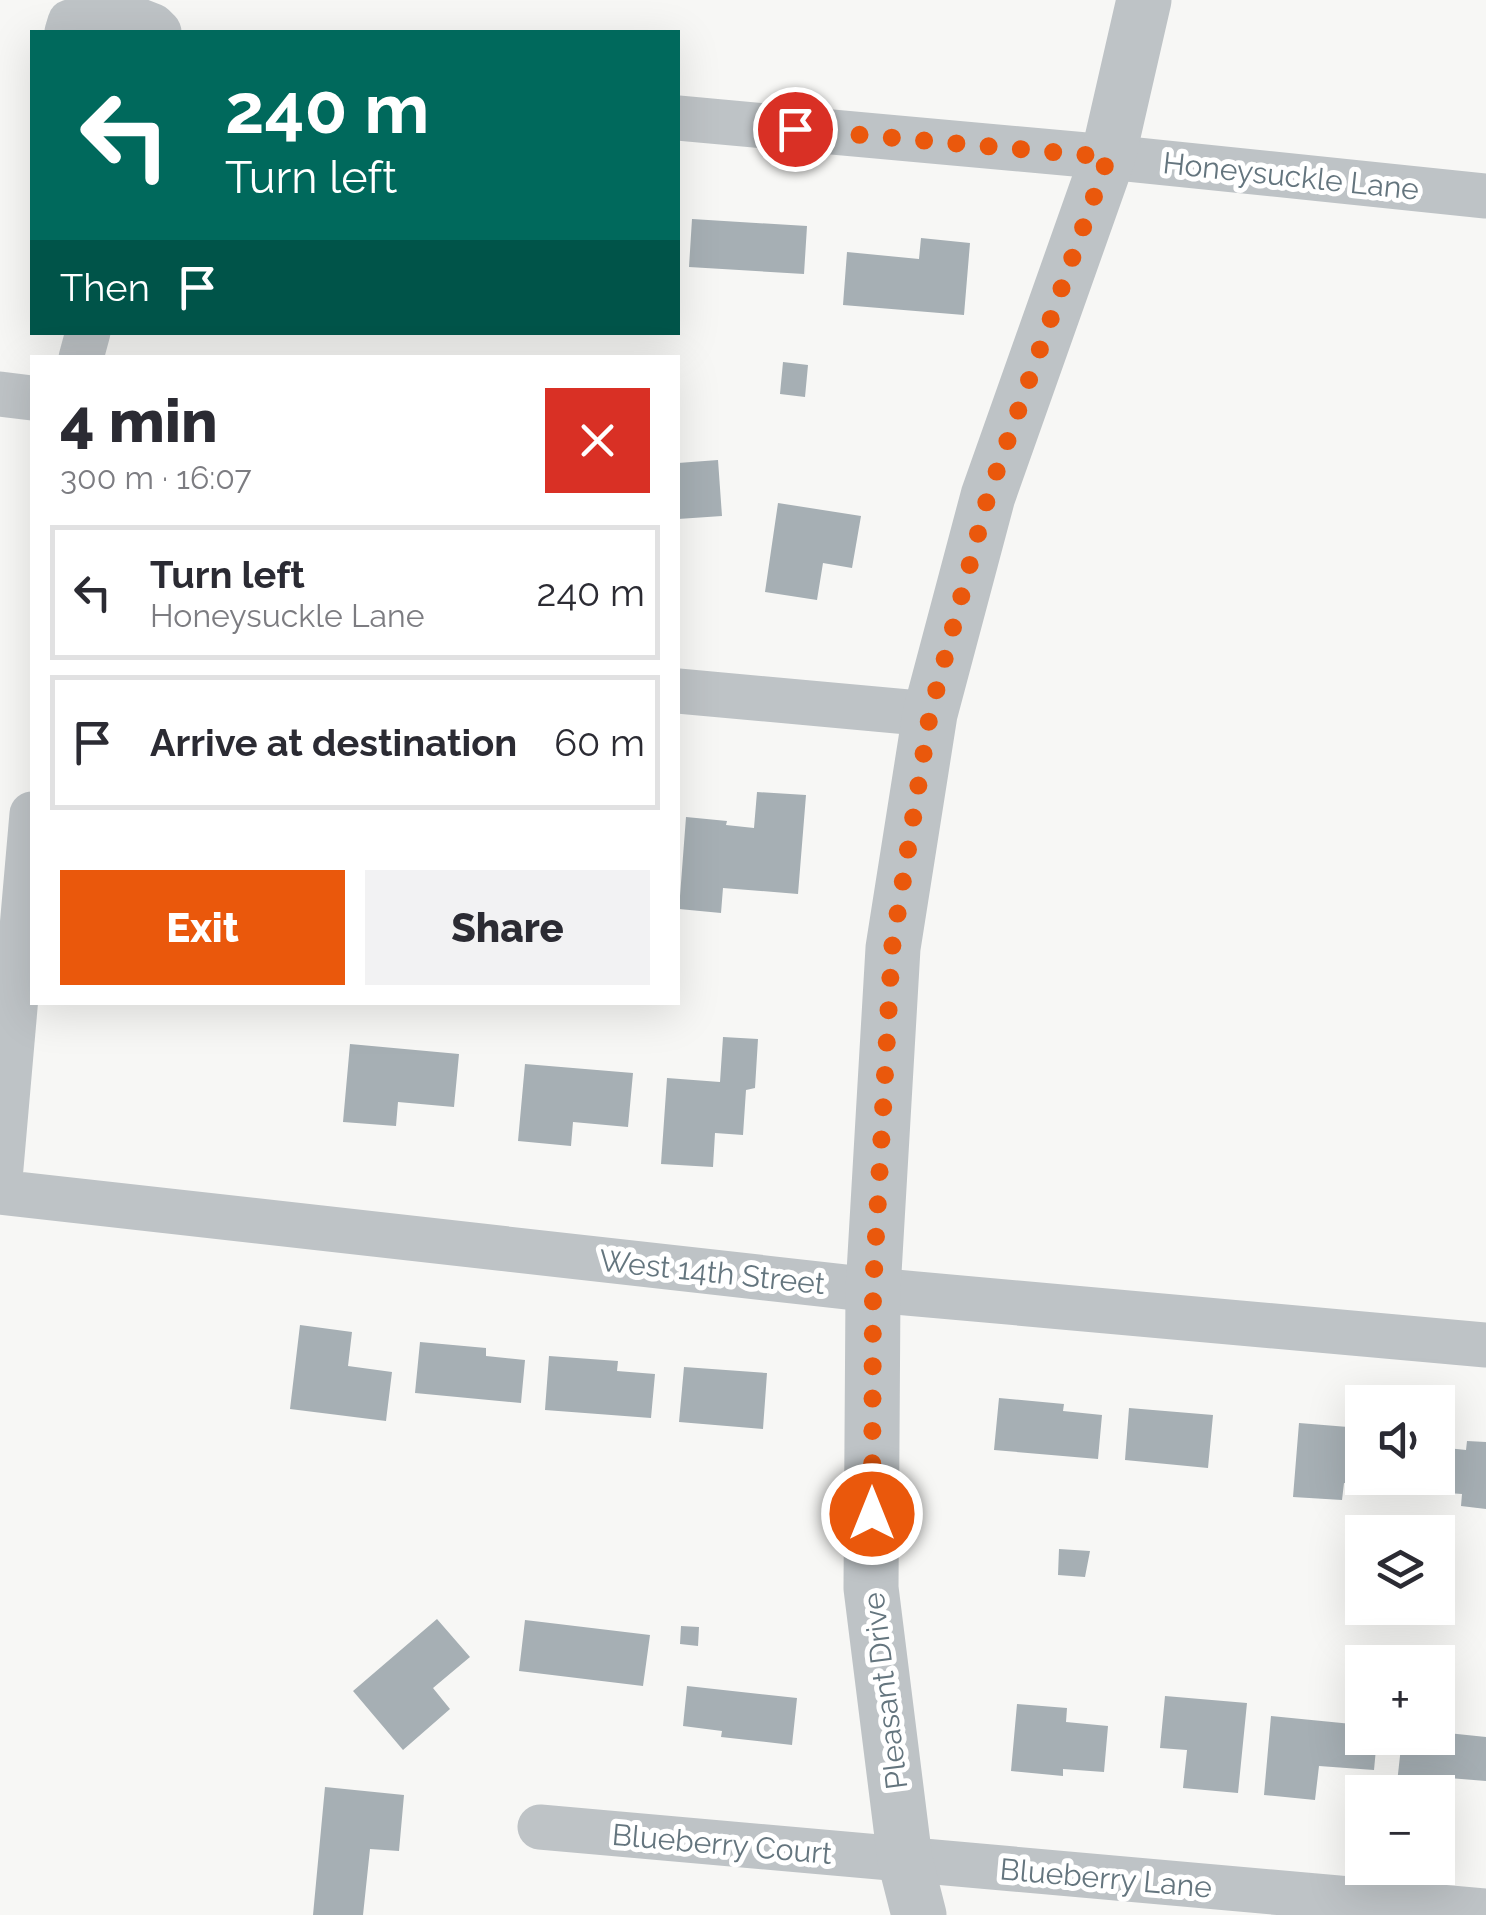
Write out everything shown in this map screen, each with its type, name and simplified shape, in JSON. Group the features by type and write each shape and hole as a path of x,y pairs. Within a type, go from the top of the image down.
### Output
{"street":[{"name":"Pleasant Drive","path":"919,1915 905,1860 872,1588 873,1290 892,948 930,714 988,496 1108,157 1144,0"},
{"path":"68,30 70,22 110,9 157,30"},
{"name":"Honeysuckle Lane","path":"680,118 1486,196"},
{"path":"0,394 30,398"},
{"path":"680,691 930,714"},
{"path":"0,1178 30,837"},
{"name":"West 14th Street","path":"0,1192 873,1290 1486,1345"},
{"name":"Blueberry Court","path":"540,1827 905,1860"},
{"name":"Blueberry Lane","path":"905,1860 1486,1911"}],"building":[{"path":"692,219 807,226 804,274 689,267"},
{"path":"921,238 970,243 964,315 843,305 847,252 919,259"},
{"path":"783,362 808,365 805,397 780,394"},
{"path":"718,460 722,516 680,519 680,463"},
{"path":"778,503 861,516 852,568 823,563 817,600 765,592"},
{"path":"757,792 806,795 798,894 723,888 721,913 680,909 686,817 754,828"},
{"path":"723,1037 758,1039 755,1088 746,1090 743,1135 715,1133 713,1167 661,1164 667,1078 720,1082"},
{"path":"350,1044 459,1054 454,1107 398,1102 396,1126 343,1122"},
{"path":"525,1064 633,1073 628,1127 573,1122 571,1146 518,1141"},
{"path":"300,1325 352,1332 348,1366 392,1372 386,1421 290,1409"},
{"path":"420,1342 486,1348 486,1356 525,1360 521,1403 415,1393"},
{"path":"549,1356 618,1361 617,1371 655,1374 651,1418 545,1410"},
{"path":"684,1367 767,1373 763,1429 679,1422"},
{"path":"999,1398 1064,1404 1063,1411 1102,1415 1098,1459 994,1450"},
{"path":"1129,1408 1213,1415 1208,1468 1125,1460"},
{"path":"1299,1423 1345,1427 1342,1500 1293,1497"},
{"path":"1467,1441 1486,1442 1486,1509 1461,1506 1462,1494 1455,1494 1455,1449 1466,1450"},
{"path":"1059,1549 1090,1551 1085,1577 1058,1575"},
{"path":"437,1619 470,1657 433,1688 450,1709 403,1750 353,1691"},
{"path":"525,1620 650,1635 643,1686 519,1671"},
{"path":"681,1626 699,1627 698,1646 680,1644"},
{"path":"687,1686 797,1698 792,1745 721,1737 722,1731 683,1726"},
{"path":"1165,1696 1247,1703 1238,1793 1183,1788 1187,1750 1160,1748"},
{"path":"1017,1704 1067,1708 1066,1722 1108,1726 1104,1772 1063,1769 1063,1776 1011,1771"},
{"path":"1271,1716 1345,1723 1345,1755 1375,1755 1374,1770 1319,1766 1315,1800 1264,1795"},
{"path":"1455,1734 1486,1737 1486,1781 1455,1778 1455,1775 1398,1775 1400,1755 1455,1755"},
{"path":"325,1787 404,1795 399,1851 370,1849 363,1915 313,1915"}],"route":[{"path":"795,129 1108,157 988,496 930,714 892,948 873,1290 872,1514"}]}
